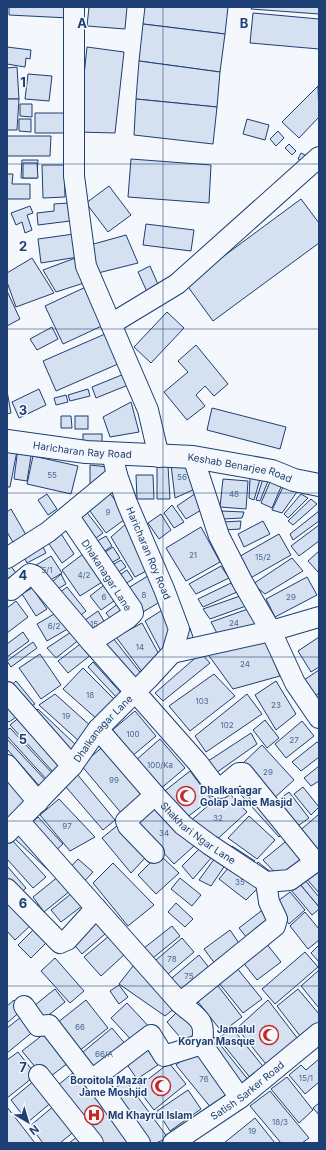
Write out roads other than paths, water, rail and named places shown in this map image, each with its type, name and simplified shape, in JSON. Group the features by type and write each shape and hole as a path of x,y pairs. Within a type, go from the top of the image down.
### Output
{"main road":[{"name":"Haricharan Ray Road","path":"7,441 86,452 159,457"},
{"name":"Keshab Benarjee Road","path":"159,457 194,457 272,472 294,480 319,485"}],"street":[{"path":"74,7 74,176 86,266 148,410 159,457"},
{"path":"111,324 177,284 319,157"},
{"name":"Haricharan Roy Road","path":"112,453 117,475 127,503 164,589 178,629 172,653"},
{"path":"194,457 218,536 271,631 295,683 319,718"},
{"path":"7,558 69,517 117,475"},
{"name":"Dhakanagar Lane","path":"69,517 132,609 133,613 128,618 91,642"},
{"path":"11,590 30,574 34,576 91,642"},
{"path":"172,653 271,631 319,616"},
{"name":"Dhalkanagar Lane","path":"91,642 135,693"},
{"name":"Dhalkanagar Lane","path":"13,827 72,766 98,729 135,693 172,653"},
{"name":"Dhalkanagar Lane","path":"7,692 72,766"},
{"path":"135,693 198,763 216,787 221,788 239,772 243,773 317,860 290,880 266,882 270,902 278,918 275,926 180,1003"},
{"name":"Shakhari Ngar Lane","path":"98,729 155,795 183,824 210,845 266,882"},
{"path":"7,765 38,802"},
{"path":"154,853 128,826 126,821 155,795"},
{"path":"13,827 96,908 180,1003 204,1026 202,1044 240,1098"},
{"path":"7,889 60,943 67,940 96,908"},
{"path":"24,1006 38,1026 49,1025 86,1073 93,1079 140,1143"},
{"name":"Satish Sarker Road","path":"173,1143 240,1098 319,1033"},
{"path":"93,1079 150,1035 164,1056 202,1044"},
{"path":"39,1075 93,1143"}],"place":[{"name":"Dhalkanagar Golap Jame Masjid","path":"186,796"},
{"name":"Jamalul Koryan Masque","path":"269,1035"},
{"name":"Boroitola Mazar Jame Moshjid","path":"161,1086"},
{"name":"Md Khayrul Islam","path":"94,1115"}]}
